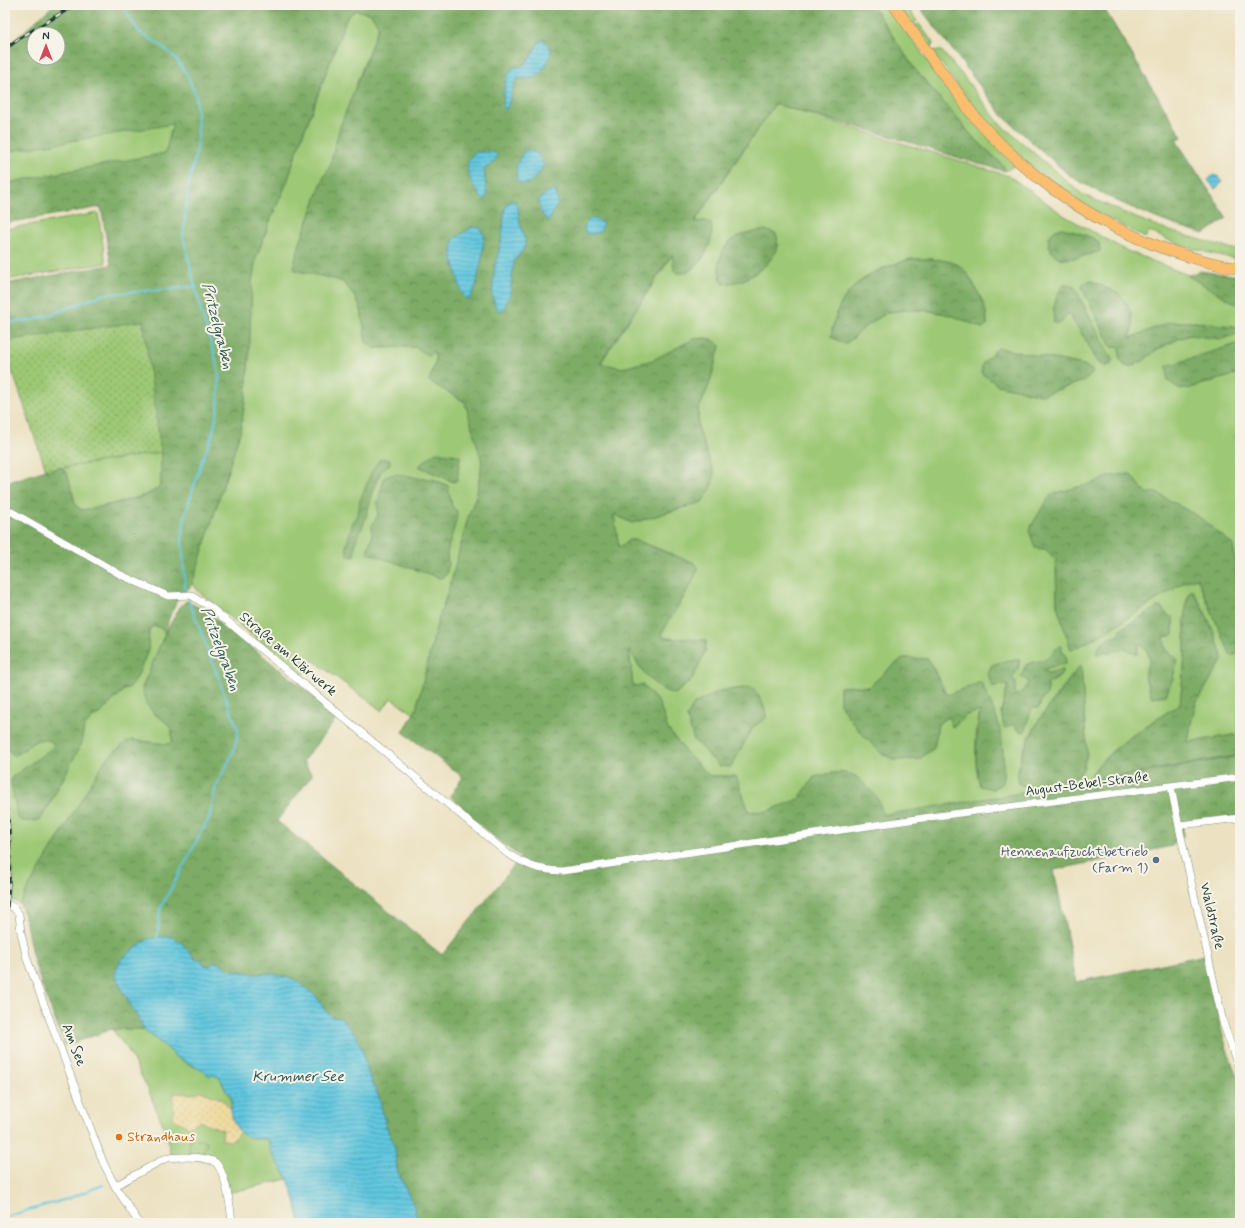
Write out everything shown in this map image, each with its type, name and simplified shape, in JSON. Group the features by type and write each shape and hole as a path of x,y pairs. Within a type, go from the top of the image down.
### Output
{"main road":[{"path":"894,5 914,36 979,121 1018,161 1064,197 1098,219 1140,240 1176,253 1222,266 1240,269"}],"street":[{"name":"Straße am Klärwerk","path":"5,508 121,575 168,596 191,594 209,606 508,854 530,866 544,870 562,871 937,816"},
{"name":"August-Bebel-Straße","path":"937,816 1240,777"},
{"name":"Waldstraße","path":"1171,786 1222,1022 1240,1072"},
{"path":"1180,825 1240,818"},
{"name":"Am See","path":"5,902 19,914 21,933 27,959 103,1162 115,1186 139,1223"},
{"path":"115,1186 164,1159 172,1157 197,1158 214,1161 222,1172 231,1207 232,1223"}],"green space":[{"path":"54,5 872,5 914,68 973,137 1004,166 1005,171 893,137 775,104 694,222 710,222 712,228 710,243 703,257 692,268 685,272 677,273 674,270 672,254 600,363 623,368 653,360 694,339 707,338 715,341 720,346 709,385 698,411 698,428 714,473 711,489 702,502 632,523 614,514 619,548 629,540 636,540 681,559 695,563 698,569 691,585 661,634 664,638 706,640 705,652 693,678 675,694 660,688 654,683 643,671 629,650 633,686 643,685 659,703 668,729 688,755 710,776 736,776 749,812 768,811 799,799 814,777 832,773 844,773 856,776 878,798 883,815 1060,787 1240,756 1240,816 1182,824 1184,835 1172,846 1054,870 1076,982 1205,955 1223,1036 1233,1067 1240,1082 1240,1223 418,1223 414,1206 397,1170 395,1148 385,1123 380,1100 367,1070 363,1051 355,1034 341,1018 332,1017 325,1010 316,996 273,974 254,974 228,969 225,966 204,965 202,960 196,960 183,944 119,984 144,1029 112,1029 65,1046 33,958 25,918 20,904 105,760 126,742 132,740 167,744 172,743 172,730 166,722 154,713 146,704 142,688 165,634 161,628 154,626 149,630 148,650 132,686 124,689 102,712 92,718 84,727 82,743 41,819 35,821 21,821 17,817 11,782 12,777 54,745 51,741 36,741 14,756 8,750 5,742 5,483 46,470 61,468 67,473 76,506 82,510 109,505 148,494 154,491 161,484 161,452 143,321 5,341 5,284 111,265 101,207 5,223 5,189 12,182 165,153 173,124 5,152 5,48 26,30 26,66 66,66 66,26 30,26","holes":["356,10 371,14 379,26 340,127 330,166 323,179 300,243 294,264 295,270 342,281 354,295 361,309 366,342 375,348 415,347 429,356 433,350 436,360 429,381 465,402 482,462 477,493 468,518 451,582 437,624 416,710 403,732 463,777 450,796 484,828 521,857 442,955 277,821 312,775 303,761 338,717 206,611 186,601 180,607 165,633 169,618 179,596 192,585 240,432 246,396 252,282 256,258 287,182 299,145 347,17","541,40 527,79 517,79 514,84 507,109 503,107 504,94 513,68 528,61","476,152 495,160 491,165 484,169 487,195","518,207 520,223 525,240 525,247 492,293 495,267 502,237 505,208","472,227 480,229 484,235 482,257 476,286 470,298 461,291 452,255 453,240"]},
{"path":"872,5 888,5 936,73 963,108 1016,165 1005,171 1004,166 973,137 914,68"},
{"path":"897,5 906,5 917,21 913,24 914,26 919,24 932,41 933,45 930,49"},
{"path":"918,5 1102,5 1182,137 1176,140 1227,218 1204,234 1163,221 1119,202 1071,177 1003,116"},
{"path":"356,10 371,14 379,25 340,127 330,166 323,179 300,243 294,264 295,270 342,281 354,295 361,309 366,342 375,348 415,347 433,350 436,360 429,381 465,402 482,462 477,493 468,518 451,582 437,624 414,714 391,698 382,711 313,660 302,676 199,592 192,583 240,432 246,396 252,282 256,258 287,182 299,145 347,17","holes":["451,454 460,458 457,480 454,482 420,467","404,475 422,479 433,479 448,486 452,507 447,553 448,563 446,575 440,578 367,552 378,516 378,501"]},
{"path":"941,50 964,77 999,123 1082,194 1170,231 1240,251 1240,260 1182,245 1149,231 1145,238 1080,203 1024,161 978,113 931,51"},
{"path":"775,104 1009,176 1065,216 1125,250 1188,275 1203,273 1217,292 1240,306 1240,343 1168,366 1168,381 1179,388 1190,388 1240,373 1240,432 1238,432 1235,436 1237,444 1240,448 1240,601 1236,591 1236,569 1233,545 1199,517 1155,492 1147,494 1130,474 1111,476 1094,483 1052,494 1029,530 1035,547 1045,549 1056,560 1057,605 1071,650 1101,635 1186,581 1197,578 1231,656 1240,653 1240,734 1188,743 1196,703 1223,659 1210,623 1192,589 1187,600 1185,620 1185,657 1180,704 1128,738 1104,759 1094,770 1089,780 1240,756 1060,787 883,815 877,798 856,776 844,773 832,773 814,777 799,799 768,811 749,812 736,776 710,776 688,755 668,729 659,703 643,685 633,686 629,648 642,670 653,683 660,688 675,694 693,678 705,652 706,640 664,638 661,634 691,585 698,569 695,563 636,540 629,540 618,549 614,514 632,523 702,502 711,489 714,473 698,428 698,411 709,385 720,346 715,341 707,338 694,339 653,360 623,368 600,364 673,254 674,270 677,273 687,272 703,257 710,243 711,228 709,222 704,221 694,223","holes":["1062,228 1091,237 1099,243 1100,251 1074,258 1060,258 1053,253 1049,246 1050,235 1054,231","765,230 776,234 777,242 773,257 761,269 747,278 724,284 719,273 720,261 724,249 732,240 743,235","911,259 941,260 958,265 967,273 979,294 986,313 987,325 983,328 951,315 925,310 905,310 888,312 865,327 845,344 831,337 834,320 847,294 857,284 881,269","1092,281 1111,290 1125,301 1132,316 1130,338 1171,322 1194,322 1238,328 1237,334 1221,339 1190,335 1178,339 1156,350 1143,361 1132,366 1125,366 1120,359 1120,347 1111,347 1082,287 1084,283","1064,285 1073,285 1112,359 1111,364 1104,367 1097,361 1086,340 1068,313 1061,323 1054,323 1054,308 1057,298","998,348 1084,365 1094,372 1084,381 1041,395 998,385 981,373 983,363","1158,607 1162,608 1167,616 1173,618 1173,635 1164,637 1165,648 1177,659 1173,678 1166,695 1152,697 1145,676 1150,658 1146,650 1139,643 1137,654 1125,649 1097,654 1102,643 1107,639 1119,636 1121,629","1060,645 1066,658 1065,663 1047,668 1045,672 1049,673 1062,669 1061,675 1047,684 1047,695 1041,700 1039,708 1032,708 1024,732 1018,730 1014,723 1004,728 1001,712 1008,685 992,686 988,673 992,665 1009,660 1020,660 1018,668 1012,678 1016,683 1016,697 1025,689 1029,682 1021,676 1026,665 1047,658","904,658 928,659 947,695 981,683 1000,730 1003,750 1003,783 993,789 980,785 976,767 977,729 980,711 966,715 953,727 949,716 938,724 934,748 919,759 895,760 881,753 861,733 840,703 840,687 869,687 890,668","1081,665 1087,754 1083,769 1077,777 1027,787 1019,784 1018,773 1020,759 1033,730","752,687 760,698 766,718 753,727 731,767 719,766 694,740 687,717 694,704 720,691"]},
{"path":"173,123 166,153 12,182 5,189 5,152"},
{"path":"98,213 106,263 5,280 5,229"},
{"path":"1062,228 1091,237 1099,243 1100,251 1068,259 1056,256 1049,246 1049,239 1050,235 1054,231"},
{"path":"765,230 776,234 777,242 773,256 761,269 747,278 724,284 719,273 719,267 724,249 732,240 739,236"},
{"path":"911,259 941,260 953,263 962,268 971,279 982,301 986,314 987,325 983,328 951,315 925,310 905,310 888,312 865,327 845,344 831,337 834,320 840,306 847,294 857,284 868,276 895,264"},
{"path":"1199,271 1240,276 1240,306 1188,276"},
{"path":"1092,281 1119,294 1129,306 1133,325 1130,338 1170,322 1194,322 1232,326 1238,328 1237,334 1221,339 1190,335 1156,350 1143,361 1132,366 1125,366 1120,359 1120,347 1111,347 1082,287 1084,283"},
{"path":"1064,285 1073,285 1112,359 1111,364 1104,367 1097,361 1086,340 1068,313 1061,323 1054,323 1053,313 1055,303 1058,293"},
{"path":"143,321 161,452 46,470 5,350 5,341"},
{"path":"1240,343 1240,373 1190,388 1179,388 1168,381 1167,366"},
{"path":"998,348 1084,365 1094,372 1084,381 1041,395 998,385 981,373 983,363"},
{"path":"161,452 161,484 154,491 112,504 82,510 76,506 67,473 61,468"},
{"path":"436,452 460,456 457,480 454,482 420,467 420,465"},
{"path":"379,460 390,460 390,464 381,471 372,492 368,511 356,539 354,556 348,556 346,546 353,522 358,515 360,501 371,473"},
{"path":"394,474 422,479 433,479 448,486 452,507 457,511 457,517 447,553 448,563 446,575 441,578 367,553 371,540 372,525 378,516 378,501 384,478"},
{"path":"1130,474 1147,494 1155,492 1199,517 1233,545 1236,569 1236,591 1240,601 1240,653 1231,656 1197,578 1186,581 1101,635 1071,650 1057,605 1056,560 1045,549 1035,548 1029,530 1052,494 1094,483 1111,476"},
{"path":"1192,589 1213,632 1223,659 1196,703 1188,742 1240,734 1240,755 1089,781 1095,770 1104,760 1129,738 1180,704 1185,657 1185,620 1187,600"},
{"path":"1158,607 1162,608 1167,615 1173,618 1173,635 1164,637 1165,649 1177,659 1173,678 1166,695 1152,697 1145,673 1150,659 1147,651 1141,644 1139,643 1137,654 1125,649 1096,654 1104,641 1119,636 1121,629"},
{"path":"154,626 161,628 165,633 142,688 153,713 166,722 172,730 172,743 167,744 132,740 47,858 20,904 5,896 5,742 8,750 24,750 39,740 51,741 54,745 48,751 41,819 82,743 84,727 92,718 102,712 125,689 132,686 148,650 149,630"},
{"path":"1060,645 1066,658 1065,664 1047,668 1045,672 1049,673 1062,669 1061,675 1047,684 1047,695 1041,700 1039,708 1032,708 1024,732 1018,730 1013,724 1004,729 1001,712 1008,685 992,686 988,673 992,665 1009,660 1020,660 1018,668 1012,678 1016,683 1016,696 1025,689 1029,682 1021,676 1026,665 1047,658"},
{"path":"904,658 928,659 947,695 981,682 1000,730 1003,750 1003,783 993,789 980,786 976,758 980,711 966,715 952,727 949,716 938,724 934,748 919,759 895,760 881,753 861,733 840,703 840,687 869,687 890,668"},
{"path":"1081,665 1087,754 1083,769 1077,777 1027,787 1019,784 1018,771 1022,754 1039,720"},
{"path":"752,687 760,698 766,718 753,727 731,767 719,766 694,740 687,717 694,704 720,691"},
{"path":"112,1029 144,1029 173,1053 174,1056 209,1075 217,1076 221,1080 231,1099 231,1109 257,1139 269,1140 269,1149 288,1179 228,1193 213,1161 171,1157 166,1132 147,1087 128,1050"},
{"path":"190,1139 203,1140 207,1142 205,1149 201,1152 189,1152"}],"sand":[{"path":"200,1091 222,1099 231,1109 233,1119 240,1132 231,1141 222,1140 223,1130 199,1121 188,1127 173,1119 174,1093 193,1094"}],"water":[{"path":"541,40 545,40 551,50 550,58 536,77 529,79 517,79 514,84 507,109 503,108 507,77 513,68 528,61"},
{"path":"525,150 538,154 544,166 532,180 523,185 517,181 516,172 518,161"},
{"path":"476,152 494,152 497,155 494,162 484,169 487,195 484,201 471,182 468,171 469,160"},
{"path":"1213,175 1219,177 1223,182 1215,189 1208,180"},
{"path":"551,190 556,191 558,204 549,221 541,212 538,200"},
{"path":"514,200 518,207 520,223 525,240 525,247 514,261 510,294 504,309 498,311 494,303 492,293 495,267 502,237 505,208 509,202"},
{"path":"592,218 603,223 601,231 594,234 586,234 584,228 586,223"},
{"path":"472,227 480,228 484,235 482,257 476,286 470,299 466,299 461,291 452,255 453,240"},
{"name":"Krummer See","path":"171,936 183,944 196,960 202,959 204,965 210,966 215,961 228,969 254,974 273,974 294,979 316,996 325,1010 332,1017 341,1018 355,1034 363,1051 367,1070 380,1100 385,1123 395,1148 397,1170 414,1206 418,1223 300,1223 290,1185 272,1151 269,1140 246,1136 238,1130 232,1115 231,1097 219,1077 209,1075 175,1057 173,1053 144,1029 119,984 115,973 121,959 148,939"}],"waterway":[{"name":"Pritzelgraben","path":"122,5 139,32 163,47 177,60 188,76 196,97 198,135 197,149 188,187 183,237 219,376 218,410 211,439 202,460 185,515 182,538 185,587 187,594"},
{"path":"5,323 33,320 50,315 103,294 196,286"},
{"name":"Pritzelgraben","path":"188,598 238,730 233,751 217,785"},
{"name":"Pritzelgraben","path":"157,940 160,909 209,818 216,787"},
{"path":"5,1217 67,1199 103,1185"}],"railway":[{"path":"5,49 20,38 75,5"},
{"path":"5,799 8,815 10,846 5,924"}],"place":[{"name":"Hennenaufzuchtbetrieb (Farm 1)","path":"1156,860"},
{"name":"Strandhaus","path":"119,1137"}]}
